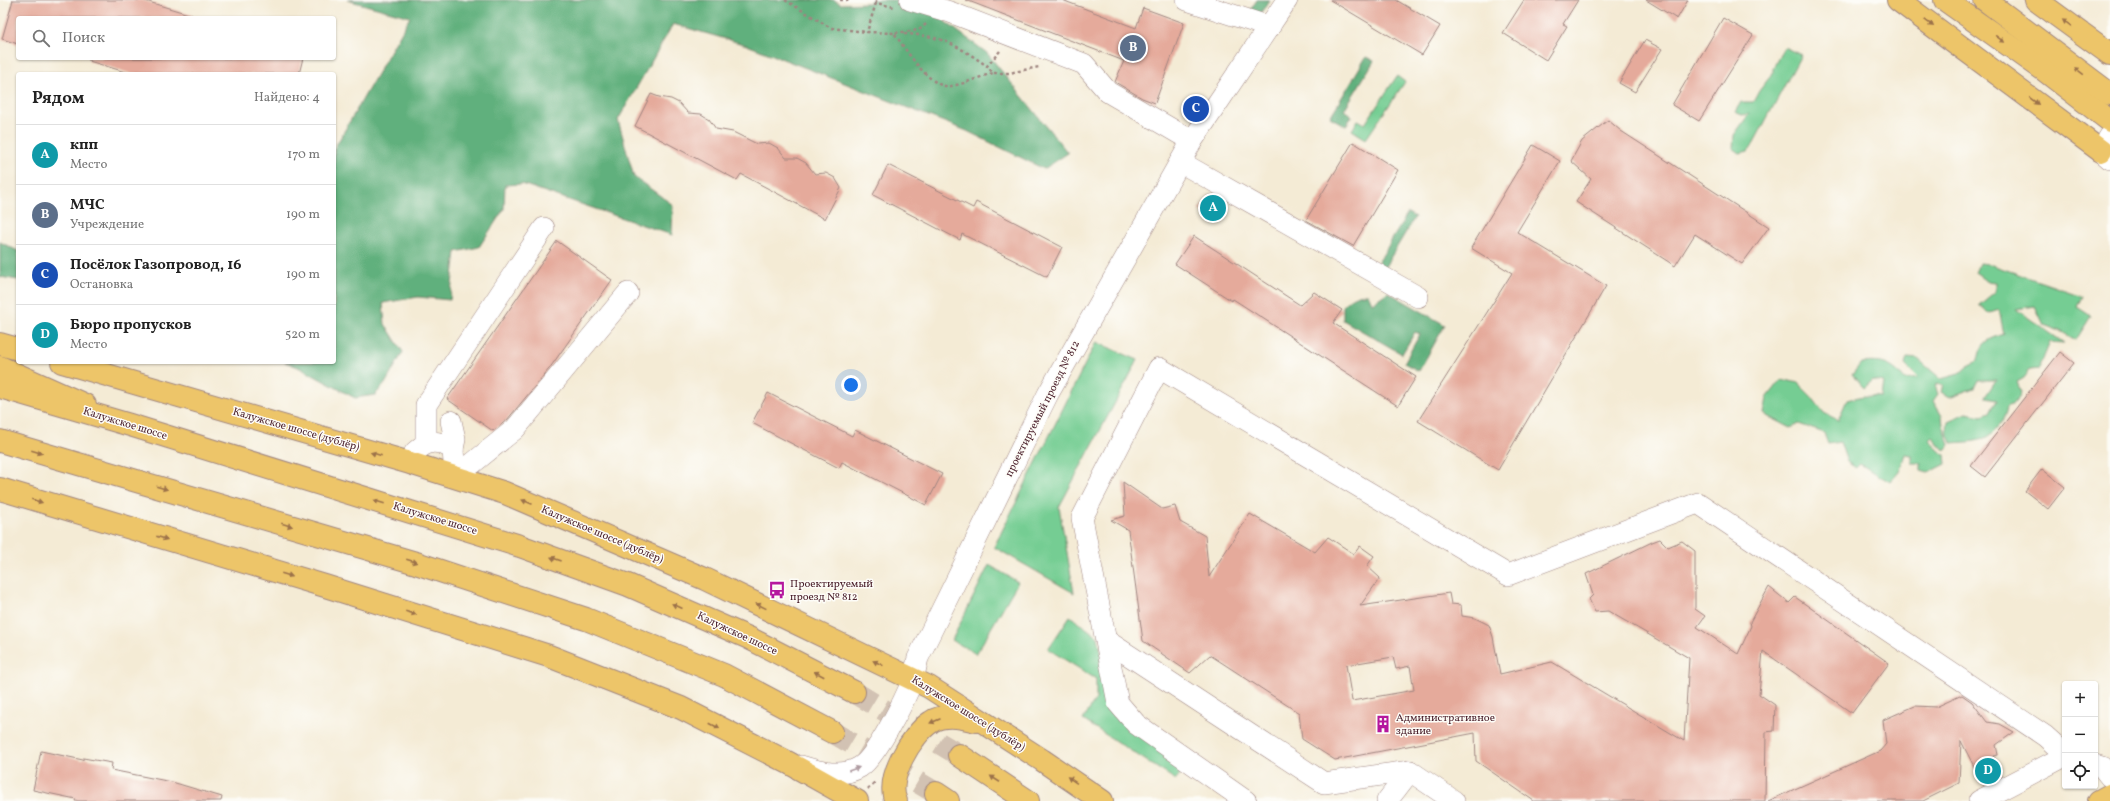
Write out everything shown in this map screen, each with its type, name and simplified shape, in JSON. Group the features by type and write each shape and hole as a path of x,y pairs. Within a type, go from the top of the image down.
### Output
{"main road":[{"path":"1898,0 2107,149"},
{"path":"1945,0 2044,70 2110,121"},
{"path":"1985,0 2110,94"},
{"path":"2036,0 2110,54"},
{"path":"0,344 16,348"},
{"name":"Калужское шоссе (дублёр)","path":"69,364 410,463 505,493 705,579 913,679 1102,801"},
{"path":"0,367 130,425"},
{"name":"Калужское шоссе","path":"0,387 130,425 520,546 628,585 749,638 854,692"},
{"path":"0,441 416,562 586,619 724,675 832,732"},
{"path":"0,490 339,591 549,656 681,708 789,763 857,801"},
{"path":"896,801 892,788 894,778 901,761 916,735 932,721 948,716 967,719 986,725"},
{"path":"959,755 1028,801"},
{"path":"2099,801 2110,795"}],"street":[{"path":"1187,0 1270,27"},
{"name":"проектируемый проезд № 812","path":"789,763 825,773 844,772 859,768 869,760 913,679 918,658 1048,394 1192,141 1287,0"},
{"path":"904,4 950,12 1084,64 1108,92 1192,141"},
{"path":"1180,162 1418,298"},
{"path":"426,443 426,405 544,228"},
{"path":"455,477 515,429 628,292"},
{"path":"1246,801 1136,724 1118,704 1082,518 1159,368 1508,575 1698,503 2045,736 2063,753"},
{"path":"410,463 415,451 426,443 440,442 458,436 454,463 455,477"},
{"path":"1107,641 1324,783 1410,771 1454,801"},
{"path":"1979,801 2062,757"},
{"path":"2098,766 2102,767 2110,777"},
{"path":"1387,801 1410,771"}],"path":[{"path":"785,0 831,28 867,32 928,34 963,48 987,66 993,73"},
{"path":"840,0 849,0"},
{"path":"867,32 876,1 904,4"},
{"path":"894,33 919,30 928,21"},
{"path":"894,33 922,71 942,86 950,86 993,73 1009,73 1038,66 1045,69"},
{"path":"987,66 1004,47"}],"green space":[{"path":"347,0 834,0 841,4 869,3 871,0 916,0 987,53 1068,153 1044,169 967,131 747,45 673,24 618,120 634,177 673,205 672,235 522,184 505,185 504,209 479,247 456,252 450,300 418,297 383,303 385,324 403,352 385,384 375,395 355,398 290,364 336,364 336,146 410,17"},
{"path":"1257,0 1270,0 1257,19 1248,13"},
{"path":"1784,47 1801,55 1752,146 1748,151 1740,153 1733,148 1734,135 1749,114 1742,115 1735,112 1741,102 1753,102 1759,91 1773,73 1773,68"},
{"path":"1366,57 1374,61 1344,110 1352,116 1346,126 1330,117"},
{"path":"1397,76 1405,82 1366,139 1352,130 1358,120 1365,124"},
{"path":"1408,213 1415,217 1383,270 1376,266"},
{"path":"0,242 16,250 16,280 0,277"},
{"path":"1979,263 1989,264 2082,296 2077,307 2091,316 2076,340 2060,331 2044,325 2035,306 2016,309 2064,343 2050,342 2039,369 2030,370 2024,378 2017,382 2021,392 2017,401 2007,406 2005,414 1999,425 1989,436 1984,439 1952,443 1947,431 1948,421 1966,413 1982,416 1990,413 1997,399 1985,397 1996,380 1978,380 1974,388 1949,397 1941,392 1943,385 1937,383 1935,386 1938,394 1933,401 1942,416 1943,425 1950,445 1945,451 1932,437 1929,440 1945,455 1946,464 1928,473 1921,471 1921,463 1912,463 1912,455 1905,454 1899,472 1890,482 1860,464 1856,468 1847,462 1840,442 1828,444 1824,433 1799,424 1791,428 1764,414 1767,398 1782,379 1798,383 1811,396 1824,413 1838,420 1847,400 1863,396 1881,397 1883,382 1873,380 1864,388 1852,375 1861,363 1875,362 1886,364 1900,374 1905,380 1918,378 1905,365 1907,358 1918,359 1941,379 1959,374 1969,365 1978,361 1983,346 1989,340 2004,334 1999,310 1990,313 1979,305 1996,291 1996,282 1986,281 1975,273"},
{"path":"1388,292 1445,325 1419,371 1404,363 1420,334 1415,332 1402,354 1343,320 1343,305 1352,298 1357,295 1368,294 1372,303"},
{"path":"1096,342 1138,360 1059,507 1074,593 994,547"},
{"path":"989,565 1018,582 976,654 952,640"},
{"path":"1070,616 1098,637 1112,705 1187,766 1176,780 1083,720 1096,699 1096,679 1048,649"}],"building":[{"path":"13,0 142,0 192,15 16,16 16,43 2,39"},
{"path":"966,0 1062,0 1136,28 1143,8 1184,23 1155,103 1142,98 1115,82 1124,61"},
{"path":"1330,0 1396,0 1440,26 1422,55"},
{"path":"1524,0 1578,0 1563,24 1567,26 1546,60 1503,33"},
{"path":"1646,0 1688,0 1677,19"},
{"path":"1723,18 1753,35 1699,121 1672,105"},
{"path":"1645,40 1662,49 1635,92 1619,83"},
{"path":"302,60 300,72 125,72 89,61"},
{"path":"651,94 671,99 679,103 688,113 701,114 709,119 716,129 733,132 757,144 769,143 778,148 786,158 797,158 806,163 815,174 826,173 835,178 841,188 825,219 741,174 737,180 635,126"},
{"path":"1608,120 1621,131 1769,227 1742,264 1695,234 1675,266 1576,202 1591,179 1571,161 1582,141"},
{"path":"1353,142 1398,170 1353,246 1306,220"},
{"path":"1533,145 1560,161 1517,232 1606,286 1498,470 1418,421 1512,273 1471,248"},
{"path":"888,165 973,208 976,202 1062,247 1047,277 962,234 960,240 873,195"},
{"path":"1210,195 1225,206 1218,220 1199,210"},
{"path":"1194,236 1300,305 1314,292 1342,310 1333,323 1416,377 1398,406 1233,299 1232,301 1175,264"},
{"path":"557,241 612,280 549,369 507,420 493,431 447,399"},
{"path":"2060,352 2074,363 1985,477 1971,466"},
{"path":"768,393 852,436 855,430 942,474 926,505 842,462 839,468 752,423"},
{"path":"2042,469 2065,487 2048,509 2025,491"},
{"path":"1123,482 1162,509 1175,506 1180,522 1205,536 1209,577 1250,514 1315,552 1328,537 1354,554 1360,546 1374,556 1367,566 1380,578 1360,606 1449,593 1451,604 1461,605 1462,616 1475,618 1489,625 1493,637 1500,674 1552,662 1684,741 1689,658 1608,611 1595,612 1589,599 1593,595 1586,574 1652,542 1660,539 1668,547 1682,541 1695,551 1695,609 1705,616 1697,627 1738,654 1751,626 1750,622 1769,587 1789,603 1795,597 1889,663 1852,713 1763,651 1759,694 1775,705 1774,731 1766,732 1765,801 1534,801 1476,761 1475,733 1335,760 1302,739 1299,713 1210,655 1190,673 1143,641 1128,530 1111,520 1125,516","holes":["1393,657 1396,669 1410,666 1414,690 1352,701 1346,665"]},
{"path":"1962,695 1972,702 1987,722 2000,724 2014,732 1996,745 1998,755 1994,756 2001,776 1983,784 1961,741 1959,783 1923,801 1768,801 1880,751 1886,744 1883,720 1915,706 1936,707"},
{"path":"41,751 83,760 83,758 112,763 111,770 172,782 222,797 221,801 75,801 76,799 33,790"}],"tunnel":[{"path":"854,692 959,755"},
{"path":"832,732 936,793"}],"place":[{"name":"МЧС","path":"1133,48"},
{"name":"Посёлок Газопровод, 16","path":"1196,109"},
{"name":"кпп","path":"1213,208"},
{"name":"Проектируемый проезд № 812","path":"777,590"},
{"name":"Административное здание","path":"1383,724"},
{"name":"Бюро пропусков","path":"1988,771"}]}
